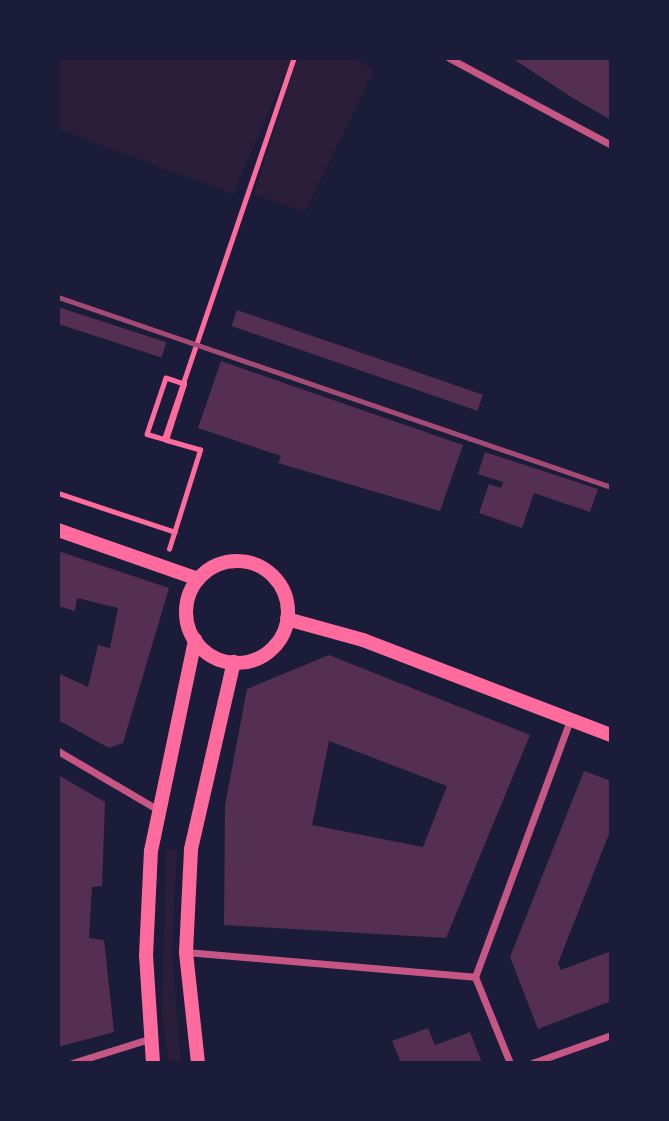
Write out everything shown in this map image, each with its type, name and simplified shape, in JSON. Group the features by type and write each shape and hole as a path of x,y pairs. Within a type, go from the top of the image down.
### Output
{"main road":[{"path":"58,530 198,579"},
{"path":"153,1063 149,1038 146,900 155,808 195,640 186,609 198,579 226,562 259,566 282,588 288,619 274,646 234,662"},
{"path":"288,619 363,640 611,735"},
{"path":"195,640 234,662"},
{"path":"198,1063 186,952 193,830 234,662"}],"street":[{"path":"449,58 611,145"},
{"path":"510,1063 475,977 571,718"},
{"path":"58,751 155,808"},
{"path":"186,952 475,977"},
{"path":"532,1063 611,1035"},
{"path":"72,1063 149,1038"}],"path":[{"path":"163,567 200,450 166,439 184,384 176,381 166,378 147,434 164,439 178,400 182,387 187,373 191,360 295,58"},
{"path":"58,494 175,533"}],"shaded area":[{"path":"58,58 292,58 233,194 58,129"},
{"path":"296,58 353,58 374,70 305,212 254,195"},
{"path":"166,850 177,850 172,952 181,1063 169,1063 162,1015"}],"building":[{"path":"512,58 611,58 611,120 571,97"},
{"path":"58,307 166,342 161,357 58,324"},
{"path":"237,310 483,395 477,411 231,326"},
{"path":"221,361 463,445 440,511 278,463 281,456 198,428"},
{"path":"485,452 598,489 590,512 534,493 522,528 479,513 489,484 501,488 503,482 478,474"},
{"path":"58,551 169,588 123,743 109,748 58,720 58,673 88,687 98,645 110,648 118,608 77,598 75,611 58,606"},
{"path":"329,655 530,735 446,938 224,925 225,805 247,689","holes":["329,741 447,786 423,847 312,825"]},
{"path":"584,771 611,781 611,829 558,963 561,970 611,951 611,1001 538,1029 510,957"},
{"path":"58,775 105,802 102,886 92,887 89,938 104,940 114,1032 58,1047"},
{"path":"428,1028 435,1045 470,1032 482,1063 401,1063 392,1041"}],"railway":[{"path":"58,297 611,487"}]}
